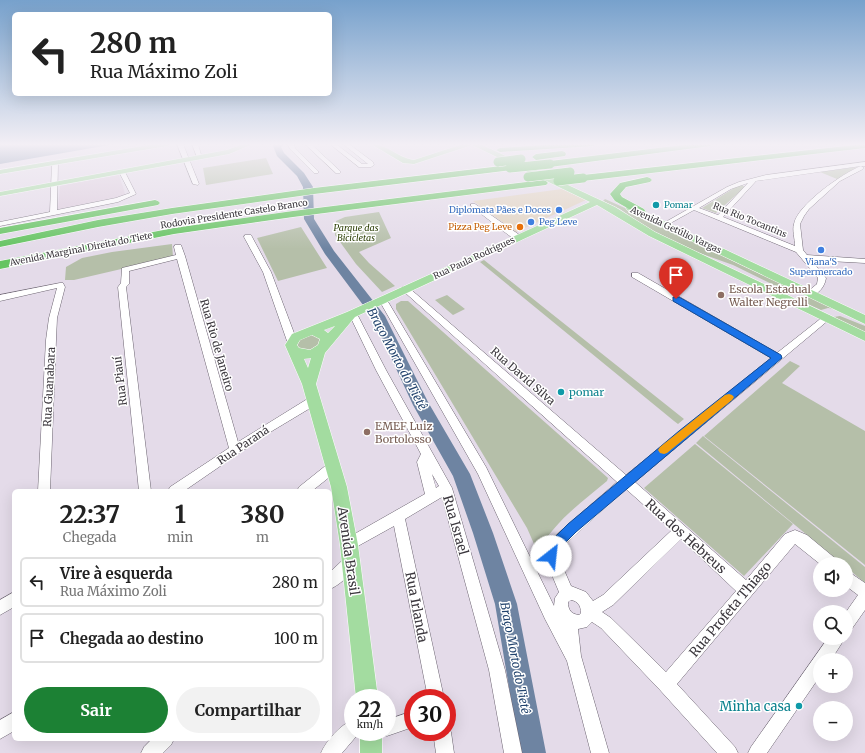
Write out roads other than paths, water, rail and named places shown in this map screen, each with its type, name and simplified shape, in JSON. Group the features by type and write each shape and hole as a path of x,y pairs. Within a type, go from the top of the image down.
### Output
{"highway":[{"path":"323,186 373,179"},
{"name":"Rodovia Presidente Castelo Branco","path":"0,257 289,200 323,186 394,179"},
{"path":"326,205 513,179"},
{"name":"Avenida Marginal Direita do Tiete","path":"0,266 160,234 289,200 326,205 574,179"},
{"path":"642,214 640,211 616,196 616,192 623,185 654,179"},
{"path":"0,230 167,201 289,200"},
{"name":"Rodovia Presidente Castelo Branco","path":"0,244 139,216 289,200"},
{"path":"0,237 154,206 167,201"}],"main road":[{"path":"0,194 82,179"},
{"name":"Avenida Getúlio Vargas","path":"548,179 620,213 652,234 865,337"},
{"name":"Avenida Getúlio Vargas","path":"565,179 665,224 865,320"},
{"name":"Rua Paula Rodrigues","path":"299,340 405,289 596,202"},
{"path":"700,257 713,261 786,293 810,293"},
{"path":"826,318 834,313 842,314 865,323"},
{"name":"Rua Paula Rodrigues","path":"323,347 354,314"},
{"path":"309,384 323,347 326,339 321,333 299,340 304,355 310,355 323,347"},
{"name":"Avenida Brasil","path":"299,340 313,400 333,467 350,553 366,689"}],"street":[{"path":"53,214 55,179"},
{"path":"0,224 129,197 133,192 126,179"},
{"path":"194,179 196,184"},
{"path":"665,224 735,185 760,179"},
{"path":"810,293 821,285 822,278 799,250 797,224 801,216 831,179"},
{"path":"719,218 754,180"},
{"path":"473,205 518,238"},
{"name":"Rua Rio Tocantins","path":"694,208 799,250"},
{"name":"Avenida Brasil","path":"248,237 267,272 286,324 299,340"},
{"name":"Rua Piauí","path":"145,489 122,287 125,284 125,270 179,252"},
{"name":"Rua Rio de Janeiro","path":"179,252 236,449"},
{"path":"805,257 865,261"},
{"path":"635,275 778,358"},
{"name":"Rua Guanabara","path":"0,298 60,285 61,288 53,318 44,489"},
{"name":"Rua David Silva","path":"405,289 626,482"},
{"path":"380,301 482,471 550,614 573,656"},
{"name":"Rua Israel","path":"354,314 426,454 446,488 497,670 513,753"},
{"path":"567,594 551,556 553,547 572,528 626,482 826,318"},
{"name":"Rua Paraná","path":"177,489 313,400"},
{"path":"426,454 423,462 432,496"},
{"path":"306,489 333,467"},
{"name":"Rua dos Hebreus","path":"626,482 746,590"},
{"path":"332,579 350,553 398,516 446,488"},
{"name":"Rua Irlanda","path":"398,516 434,689"},
{"path":"568,620 573,622 582,622 588,616 589,612 608,600 681,530"},
{"name":"Rua Profeta Thiago","path":"666,684 790,539 795,536 823,557"},
{"path":"853,582 865,592"},
{"path":"600,753 573,656 568,620 560,607 562,598 567,594 574,593 583,598 589,612 606,624 666,684 729,753"},
{"path":"853,615 865,597"},
{"path":"0,608 12,600"},
{"path":"758,753 813,673"},
{"path":"0,731 12,722"},
{"path":"150,753 163,741"},
{"path":"330,753 356,741"},
{"path":"443,741 445,753"}],"waterway":[{"name":"Braço Morto do Tietê","path":"303,179 308,187 309,219 329,252 378,316 421,405 461,474 483,533 506,604 533,753"}],"place":[{"name":"Pomar","path":"656,205"},
{"name":"Diplomata Pães e Doces","path":"559,210"},
{"name":"Peg Leve","path":"531,222"},
{"name":"Pizza Peg Leve","path":"520,227"},
{"name":"Viana'S Supermercado","path":"821,250"},
{"name":"Escola Estadual Walter Negrelli","path":"721,295"},
{"name":"pomar","path":"561,392"},
{"name":"EMEF Luiz Bortolosso","path":"367,432"},
{"name":"Minha casa","path":"799,706"}],"park label":[{"name":"Parque das Bicicletas","path":"356,234"}]}
